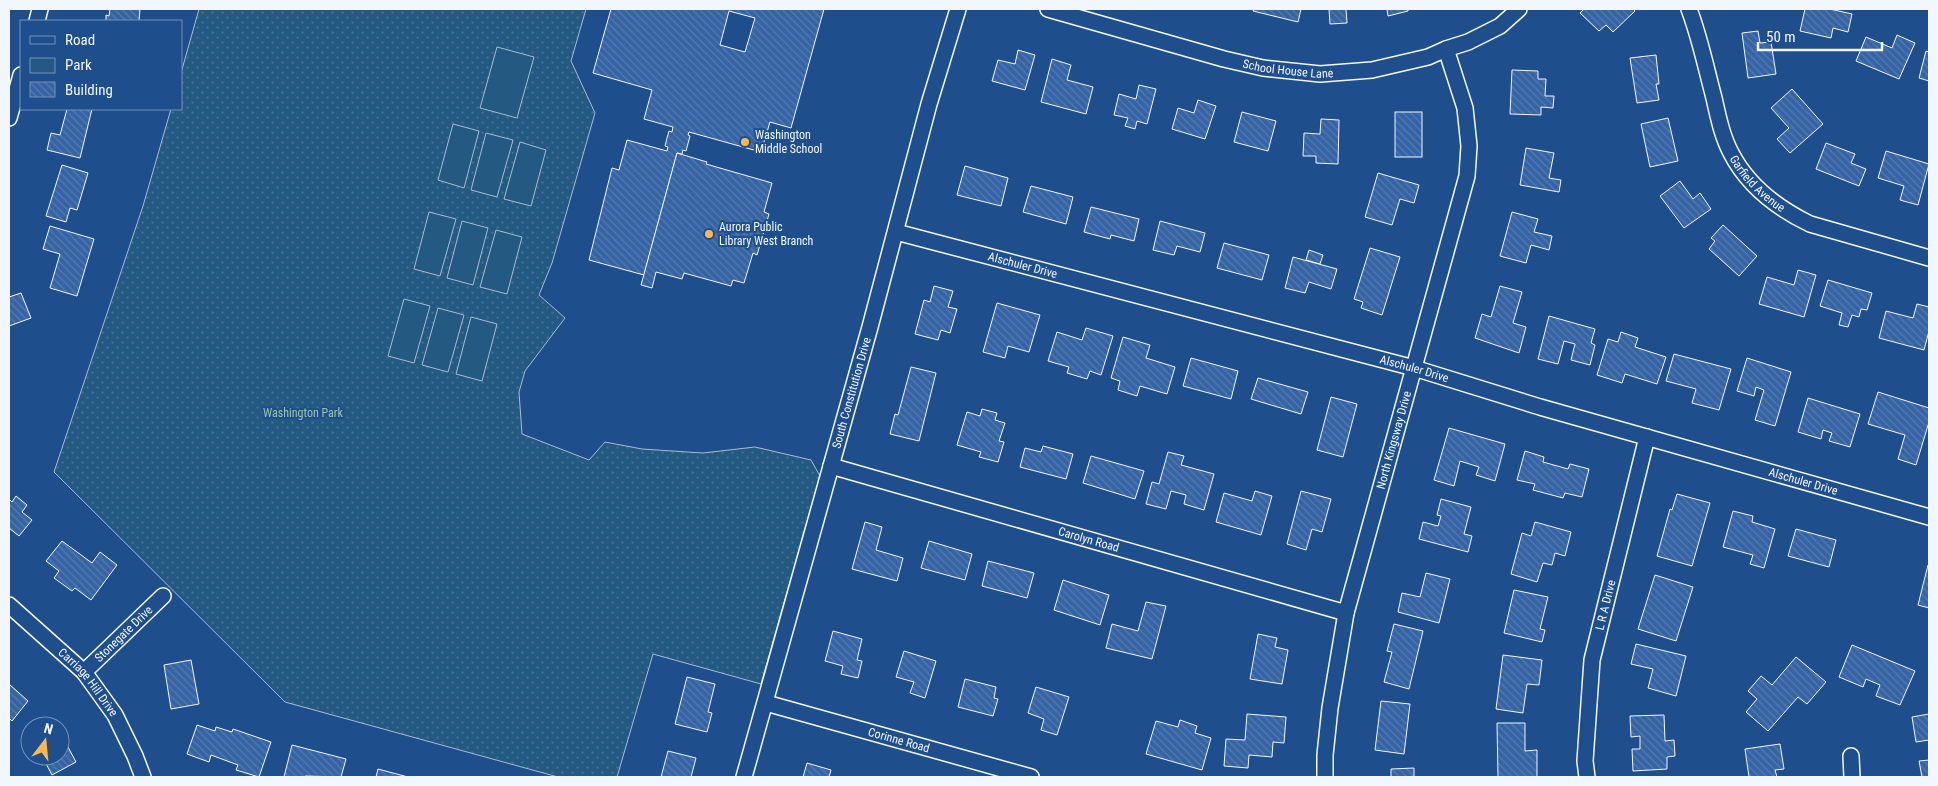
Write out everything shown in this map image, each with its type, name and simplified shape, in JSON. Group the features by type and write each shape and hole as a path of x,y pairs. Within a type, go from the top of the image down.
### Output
{"street":[{"name":"South Constitution Drive","path":"744,777 832,466 929,104 958,9"},
{"name":"School House Lane","path":"1048,9 1224,59 1263,68 1296,73 1342,74 1372,70 1428,57 1468,42 1500,26 1520,9"},
{"name":"Garfield Avenue","path":"1690,9 1726,141 1731,154 1754,186 1792,216 1810,224 1929,258"},
{"name":"North Kingsway Drive","path":"1325,777 1325,755 1330,708 1346,614 1461,201 1469,161 1469,137 1465,108 1446,49"},
{"path":"9,118 20,78"},
{"name":"Alschuler Drive","path":"896,232 1414,368 1647,437 1929,517"},
{"name":"L R A Drive","path":"1587,777 1585,761 1592,660 1647,437"},
{"name":"Carolyn Road","path":"832,466 1346,614"},
{"name":"Stonegate Drive","path":"84,672 163,596"},
{"name":"Carriage Hill Drive","path":"9,605 84,672 115,715 143,777"},
{"name":"Corinne Road","path":"766,703 1031,777"},
{"path":"1851,756 1852,777"}],"green space":[{"name":"Washington Park","path":"199,9 586,9 571,61 595,113 552,263 539,295 565,318 525,371 519,392 522,434 589,460 605,442 642,449 703,453 755,447 811,460 820,476 761,684 653,654 617,777 558,777 285,702 54,472 143,206 171,110 182,110 182,69"},
{"path":"497,47 534,57 517,118 480,108"},
{"path":"453,124 479,131 464,188 438,180"},
{"path":"486,133 513,140 497,197 471,190"},
{"path":"520,142 546,150 531,206 504,199"},
{"path":"429,212 456,219 440,276 414,269"},
{"path":"462,221 488,228 473,285 447,278"},
{"path":"496,230 522,237 507,294 480,287"},
{"path":"404,299 430,306 414,363 388,356"},
{"path":"438,308 464,315 448,372 422,365"},
{"path":"471,317 497,324 482,381 456,374"}],"building":[{"path":"110,9 140,9 139,20 106,20 106,15 109,16"},
{"name":"Washington Middle School","path":"611,9 824,9 791,128 770,122 761,152 689,132 688,135 690,136 686,151 683,150 682,154 677,153 644,275 589,260 612,168 619,170 627,140 667,151 668,147 665,146 669,131 672,132 673,127 644,119 652,90 593,73","holes":["729,11 755,18 745,52 720,45"]},
{"path":"1254,9 1301,9 1298,22 1253,11"},
{"path":"1329,9 1346,9 1347,23 1330,24"},
{"path":"1387,9 1408,9 1408,11 1388,16"},
{"path":"1584,9 1633,9 1635,11 1613,32 1606,25 1599,31 1580,13"},
{"path":"1805,9 1830,9 1852,14 1848,32 1833,28 1831,38 1800,31"},
{"path":"1758,31 1760,43 1771,42 1776,74 1748,78 1742,33"},
{"path":"1897,35 1915,43 1899,79 1856,61 1866,37 1892,48"},
{"path":"1018,50 1035,55 1025,90 992,81 998,60 1015,64"},
{"path":"1926,51 1929,52 1929,81 1919,78"},
{"path":"1656,55 1659,84 1656,84 1659,100 1637,103 1630,58"},
{"path":"1052,59 1071,65 1067,80 1093,87 1086,114 1041,102"},
{"path":"1512,70 1538,71 1538,79 1546,79 1545,96 1554,96 1553,108 1541,107 1541,115 1510,114"},
{"path":"1139,85 1156,89 1147,124 1137,121 1135,129 1125,126 1128,118 1114,115 1119,94 1136,99"},
{"path":"1792,89 1823,124 1790,153 1777,139 1789,128 1771,108"},
{"path":"1198,100 1216,106 1205,139 1172,129 1178,108 1194,113"},
{"path":"67,110 92,110 80,158 47,150 51,133 60,135"},
{"path":"1242,112 1276,121 1268,151 1234,142"},
{"path":"1395,112 1422,112 1422,157 1395,157"},
{"path":"1668,118 1678,161 1650,167 1641,124"},
{"path":"1321,119 1339,120 1338,164 1316,163 1316,156 1303,156 1304,133 1320,134"},
{"path":"1826,143 1855,154 1851,163 1866,169 1859,186 1816,169"},
{"path":"1526,148 1554,153 1549,178 1561,180 1559,192 1520,185"},
{"path":"1886,151 1929,164 1918,205 1900,200 1904,186 1878,178"},
{"name":"Aurora Public Library West Branch","path":"677,153 707,162 706,164 772,183 764,212 769,214 757,255 753,253 744,283 733,280 731,286 684,273 682,279 656,272 652,288 641,285"},
{"path":"62,165 88,173 77,210 70,208 66,222 46,216"},
{"path":"965,166 1008,178 1001,206 957,195"},
{"path":"1378,173 1419,185 1414,203 1400,199 1392,225 1365,217"},
{"path":"1680,181 1693,199 1700,193 1711,209 1684,228 1660,196"},
{"path":"1031,186 1073,197 1066,224 1023,212"},
{"path":"1091,207 1139,219 1134,241 1111,235 1110,239 1084,232"},
{"path":"1512,212 1538,219 1534,232 1552,236 1549,250 1531,245 1526,263 1500,256"},
{"path":"1160,221 1205,233 1200,252 1177,246 1174,255 1153,250"},
{"path":"1723,225 1757,256 1739,276 1709,249 1715,241 1711,238"},
{"path":"50,226 94,239 77,296 50,288 60,254 43,249"},
{"path":"1224,243 1269,255 1262,280 1217,268"},
{"path":"1370,248 1400,257 1382,315 1361,308 1363,302 1354,299"},
{"path":"1309,250 1323,255 1320,264 1306,260"},
{"path":"1293,257 1337,269 1331,289 1309,282 1305,293 1285,288"},
{"path":"1798,270 1816,275 1804,317 1759,304 1767,277 1794,285"},
{"path":"1828,280 1872,293 1867,310 1861,309 1859,317 1852,315 1848,327 1839,325 1842,313 1820,306"},
{"path":"934,286 953,291 948,307 957,309 950,333 941,330 938,340 915,334 924,300 930,302"},
{"path":"1500,286 1522,292 1513,323 1526,327 1519,353 1475,338 1482,314 1491,317"},
{"path":"21,293 31,318 9,326 9,297"},
{"path":"997,303 1040,315 1029,352 1008,346 1005,358 983,352"},
{"path":"1917,304 1929,307 1929,331 1924,350 1879,338 1886,311 1913,318"},
{"path":"1549,316 1595,329 1591,343 1595,345 1590,365 1571,360 1575,344 1564,341 1558,364 1538,359"},
{"path":"1086,328 1113,336 1101,375 1090,371 1087,379 1067,373 1069,367 1048,361 1057,332 1082,340"},
{"path":"1621,332 1638,338 1635,347 1666,357 1657,384 1625,374 1622,383 1597,375 1608,339 1618,342"},
{"path":"1123,337 1150,345 1146,358 1175,367 1167,394 1140,386 1137,396 1118,390 1120,381 1111,378"},
{"path":"1674,354 1731,369 1719,410 1692,403 1696,389 1666,381"},
{"path":"1191,358 1238,371 1231,399 1183,386"},
{"path":"1747,358 1791,372 1775,426 1755,420 1764,390 1756,387 1754,396 1737,391"},
{"path":"911,367 936,373 919,441 890,434 895,414 898,415"},
{"path":"1258,378 1308,392 1301,414 1251,399"},
{"path":"1878,392 1929,408 1929,422 1916,465 1898,459 1905,435 1868,424"},
{"path":"1331,397 1357,404 1343,457 1317,450"},
{"path":"1808,398 1860,414 1850,447 1829,441 1832,433 1823,430 1821,439 1798,432"},
{"path":"982,409 997,413 995,420 1005,423 999,441 1004,442 998,462 979,457 981,452 957,445 967,412 980,416"},
{"path":"1449,428 1505,444 1495,481 1476,475 1479,467 1460,461 1454,486 1434,480"},
{"path":"1043,446 1073,454 1066,479 1020,467 1025,448 1041,452"},
{"path":"1525,451 1544,457 1543,462 1568,469 1570,464 1589,469 1582,497 1565,493 1563,498 1533,490 1535,484 1517,480"},
{"path":"1168,452 1184,456 1181,465 1214,474 1204,510 1184,504 1186,495 1171,491 1166,509 1146,504 1152,482 1159,484"},
{"path":"1091,456 1144,471 1135,499 1083,483"},
{"path":"1255,491 1272,496 1261,535 1216,522 1224,493 1252,501"},
{"path":"1301,491 1331,499 1322,532 1312,529 1306,550 1287,544"},
{"path":"1677,494 1710,503 1692,566 1657,556 1670,509 1672,510"},
{"path":"16,496 27,505 22,512 32,520 19,536 9,528 9,499 12,502"},
{"path":"1441,499 1471,507 1464,534 1472,536 1468,552 1419,539 1423,522 1438,526 1441,516 1437,515"},
{"path":"1733,511 1753,516 1752,522 1775,529 1764,568 1750,564 1753,555 1723,547"},
{"path":"865,522 882,527 876,550 903,558 897,581 852,569"},
{"path":"1535,522 1571,532 1565,556 1555,553 1552,565 1543,563 1537,582 1511,574 1522,533 1531,536"},
{"path":"1796,529 1836,540 1829,567 1788,556"},
{"path":"62,541 92,563 100,552 117,565 91,600 75,588 72,591 54,578 59,571 46,561"},
{"path":"929,541 972,554 965,580 921,568"},
{"path":"988,561 1034,573 1027,598 982,586"},
{"path":"1929,565 1929,608 1918,605"},
{"path":"1426,573 1450,579 1439,623 1398,612 1402,593 1420,597"},
{"path":"1655,575 1693,587 1676,641 1638,629"},
{"path":"1063,580 1109,595 1100,625 1054,610"},
{"path":"1514,590 1548,597 1540,629 1545,630 1542,642 1504,633"},
{"path":"1146,602 1166,606 1152,659 1106,648 1112,624 1138,631"},
{"path":"1394,624 1423,631 1409,689 1384,682 1392,652 1387,651"},
{"path":"833,631 862,639 857,660 862,661 858,678 841,674 843,666 825,661"},
{"path":"1258,634 1277,638 1275,647 1288,650 1282,684 1250,679"},
{"path":"1636,644 1686,656 1676,696 1648,688 1653,669 1631,664"},
{"path":"1852,645 1915,671 1900,705 1876,696 1880,685 1866,679 1863,687 1839,677"},
{"path":"904,651 936,661 925,698 910,693 914,682 896,677"},
{"path":"1503,655 1542,660 1539,685 1527,684 1523,713 1496,709"},
{"path":"1796,657 1826,682 1807,704 1798,697 1768,731 1746,712 1757,699 1748,691 1761,676 1772,685"},
{"path":"191,660 199,704 171,709 164,665"},
{"path":"687,677 715,684 708,712 712,713 707,732 675,724"},
{"path":"965,679 996,687 994,698 998,699 993,716 958,707"},
{"path":"9,684 28,701 12,721 9,718"},
{"path":"1036,687 1069,697 1057,735 1041,730 1044,719 1028,713"},
{"path":"1381,701 1410,704 1404,754 1375,750"},
{"path":"1247,714 1286,717 1284,743 1273,742 1272,757 1249,755 1248,768 1224,766 1226,739 1245,740"},
{"path":"1929,714 1929,740 1916,742 1912,717"},
{"path":"1664,715 1665,741 1674,740 1675,756 1667,757 1667,769 1633,771 1632,749 1640,749 1640,736 1631,737 1630,716"},
{"path":"1180,720 1197,726 1195,733 1211,738 1202,770 1146,754 1156,721 1178,727"},
{"path":"1497,723 1525,723 1525,751 1537,750 1537,777 1498,777"},
{"path":"197,725 215,731 216,727 232,732 233,729 271,742 259,777 236,770 238,765 211,755 209,762 187,754"},
{"path":"1780,744 1784,769 1775,770 1777,777 1749,777 1745,749"},
{"path":"292,745 346,759 341,777 284,777"},
{"path":"70,751 76,762 70,765"},
{"path":"668,751 696,758 691,777 661,777"},
{"path":"1929,760 1929,777 1922,777 1919,761"},
{"path":"807,763 831,770 829,777 803,777"},
{"path":"47,766 69,766 52,775"},
{"path":"1414,768 1414,777 1391,777 1391,769"},
{"path":"378,769 408,777 376,777"}],"place":[{"name":"Washington Middle School","path":"745,142"},
{"name":"Aurora Public Library West Branch","path":"709,234"}]}
